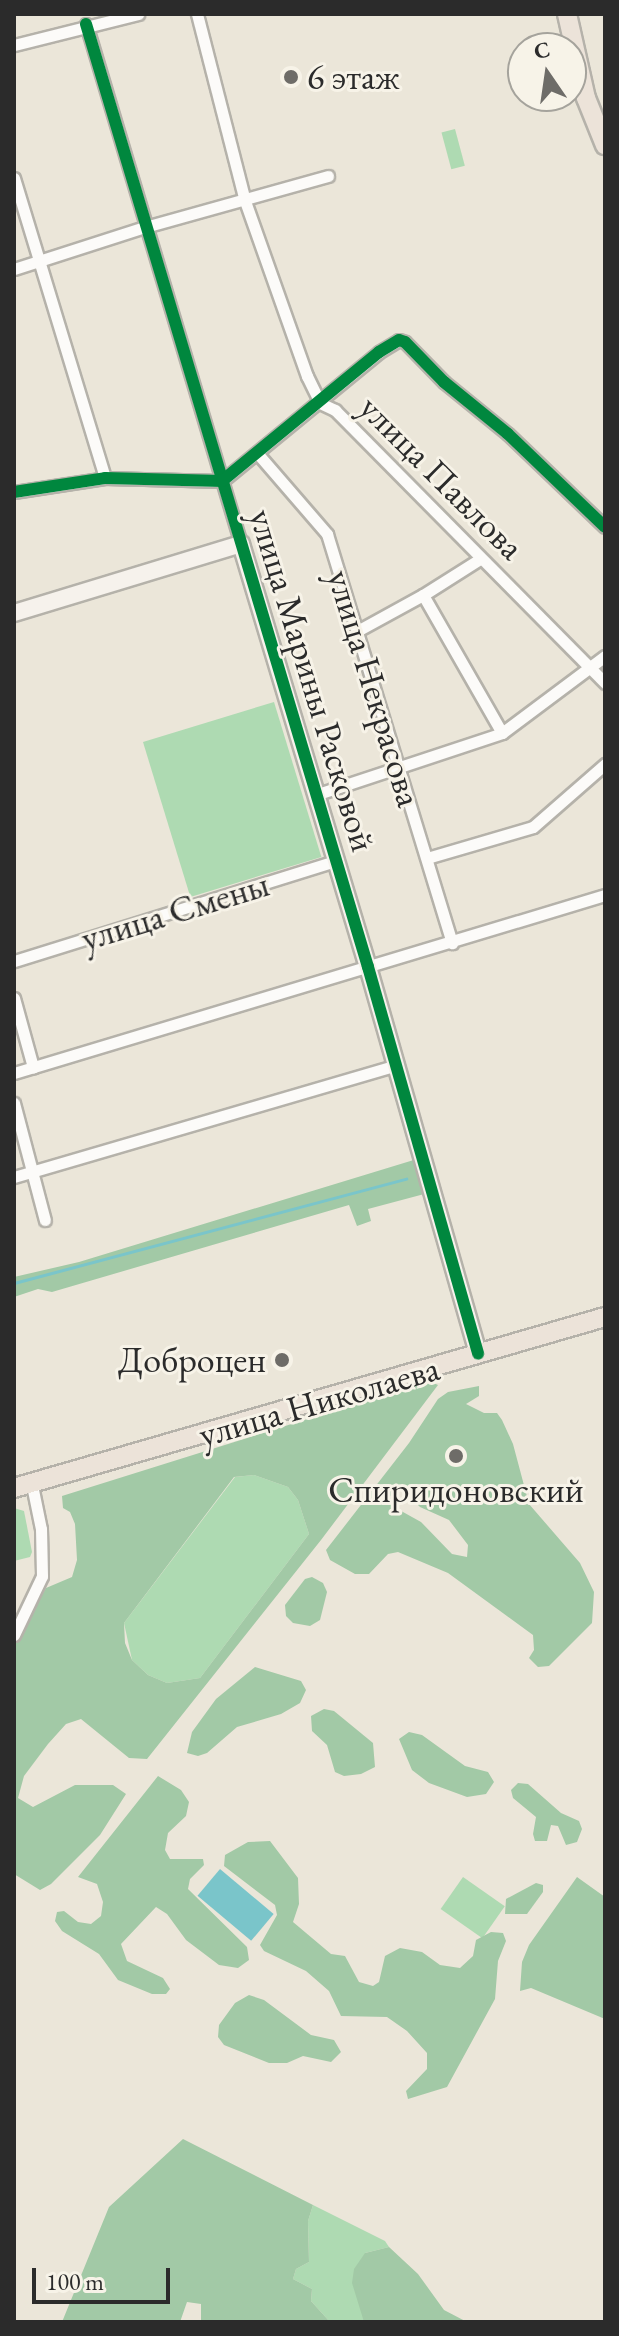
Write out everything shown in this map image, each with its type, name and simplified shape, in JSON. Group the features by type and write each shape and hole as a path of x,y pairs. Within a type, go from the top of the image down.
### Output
{"main road":[{"path":"567,14 586,98 605,145"},
{"name":"улица Николаева","path":"23,1487 605,1317"}],"street":[{"path":"14,45 86,24 138,14"},
{"name":"улица Павлова","path":"197,14 245,201 307,376 320,403 335,410 605,683"},
{"name":"улица Марины Расковой","path":"86,24 368,967 478,1354"},
{"path":"14,269 145,227 328,176"},
{"path":"14,178 105,478"},
{"path":"14,492 105,478 222,481 385,347 399,340 405,342 444,382 508,434 605,527"},
{"name":"улица Некрасова","path":"258,454 327,534 359,630 452,943"},
{"path":"14,613 241,544"},
{"path":"359,630 480,559"},
{"path":"423,595 502,733"},
{"path":"315,795 502,733 592,669 605,656"},
{"path":"427,858 533,827 605,764"},
{"name":"улица Смены","path":"14,961 335,861"},
{"path":"14,1073 605,895"},
{"path":"14,998 33,1067"},
{"path":"14,1177 396,1065"},
{"path":"14,1103 45,1220"},
{"path":"14,1635 42,1576 41,1529 23,1487"}],"green space":[{"path":"455,129 465,166 451,169 441,133"},
{"path":"274,702 321,857 190,897 143,742"},
{"path":"417,1159 428,1193 368,1209 371,1221 357,1226 349,1205 52,1292 38,1289 14,1297 14,1277 79,1262"},
{"path":"429,1381 438,1385 321,1540 147,1759 129,1758 81,1719 66,1724 48,1744 24,1776 18,1798 33,1807 75,1785 113,1785 126,1794 100,1835 51,1884 40,1890 14,1874 14,1644 46,1588 72,1577 77,1560 75,1524 70,1512 63,1508 62,1496","holes":["254,1475 288,1487 298,1500 309,1534 200,1678 167,1683 148,1675 132,1660 125,1643 124,1623 234,1477"]},
{"path":"479,1386 479,1396 466,1404 484,1413 497,1413 502,1420 513,1444 529,1504 580,1563 594,1592 592,1623 549,1666 538,1667 529,1658 534,1650 533,1635 448,1573 398,1552 388,1554 369,1574 355,1574 330,1560 326,1550 409,1443 438,1399 448,1392","holes":["395,1488 402,1489 420,1507 449,1520 468,1545 467,1557 452,1554 421,1522 394,1507 390,1497"]},
{"path":"254,1475 288,1487 298,1500 309,1534 200,1678 167,1683 148,1675 132,1660 124,1623 235,1477"},
{"path":"14,1508 24,1511 32,1552 30,1557 14,1561"},
{"path":"312,1577 323,1583 327,1592 320,1620 310,1626 293,1623 286,1616 285,1605 305,1579"},
{"path":"255,1667 301,1681 306,1690 300,1703 281,1714 237,1727 207,1753 198,1756 187,1753 192,1732 216,1699"},
{"path":"324,1709 334,1711 373,1743 375,1767 361,1774 344,1776 335,1772 327,1745 312,1731 311,1716"},
{"path":"409,1732 422,1735 465,1766 488,1772 494,1782 486,1794 467,1797 429,1783 412,1770 399,1739"},
{"path":"158,1776 181,1790 189,1802 186,1816 168,1833 165,1850 170,1859 203,1859 204,1865 190,1879 188,1889 247,1947 249,1960 238,1968 219,1965 186,1940 167,1914 156,1907 121,1944 127,1961 163,1978 170,1989 166,1994 152,1994 118,1980 99,1954 62,1931 55,1921 57,1912 64,1911 78,1922 91,1924 101,1916 103,1902 97,1884 78,1877"},
{"path":"518,1783 528,1784 561,1813 579,1821 582,1829 577,1842 566,1845 558,1826 551,1825 547,1841 535,1841 536,1817 513,1798 511,1790"},
{"path":"270,1841 298,1878 299,1904 293,1922 331,1954 345,1956 359,1982 373,1986 379,1982 385,1956 400,1948 422,1952 440,1965 460,1968 473,1956 476,1940 491,1932 503,1933 506,1941 498,1961 495,1999 447,2087 408,2099 406,2091 427,2069 427,2053 407,2031 387,2017 341,2016 329,1991 306,1971 264,1951 260,1945 277,1915 275,1905 224,1866 225,1855 248,1842"},
{"path":"463,1877 505,1906 482,1938 441,1909"},
{"path":"577,1877 605,1897 605,2019 531,1988 520,1991 522,1962 529,1945"},
{"path":"536,1883 543,1885 543,1892 527,1914 505,1914 506,1899"},
{"path":"249,1995 264,2000 311,2035 334,2040 341,2052 331,2062 303,2056 287,2063 269,2063 224,2045 218,2037 219,2025 235,2003"},
{"path":"183,2139 313,2205 308,2221 309,2262 296,2269 293,2279 312,2289 311,2301 330,2322 201,2322 201,2304 187,2302 180,2322 62,2322 109,2207"},
{"path":"313,2205 385,2241 389,2247 365,2253 364,2322 330,2322 311,2301 312,2289 293,2279 296,2269 309,2262 308,2221"},
{"path":"389,2247 418,2274 444,2310 467,2322 364,2322 352,2283 354,2269 365,2253"}],"water":[{"path":"220,1869 274,1914 251,1941 198,1896"}],"waterway":[{"path":"14,1283 406,1179"}],"cycle path":[{"path":"86,24 368,967 478,1354"},
{"path":"14,492 105,478 222,481 379,352 399,340 405,342 444,382 508,434 605,527"}],"place":[{"name":"6 этаж","path":"291,77"},
{"name":"Доброцен","path":"282,1360"},
{"name":"Спиридоновский","path":"456,1456"}]}
